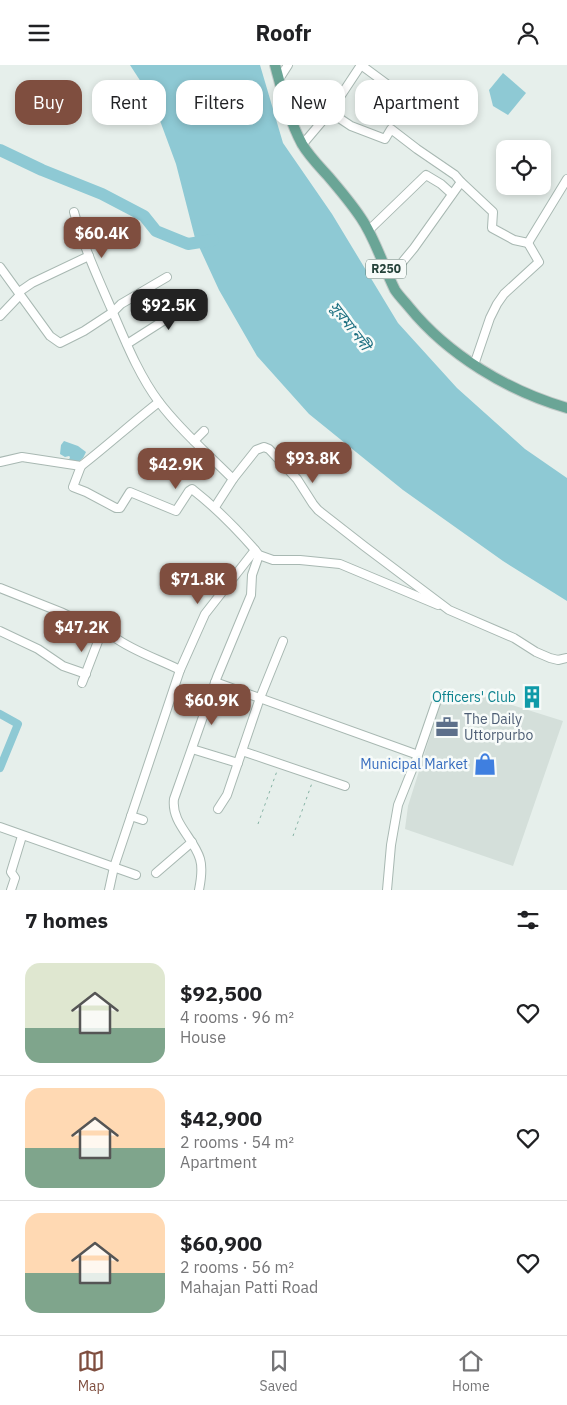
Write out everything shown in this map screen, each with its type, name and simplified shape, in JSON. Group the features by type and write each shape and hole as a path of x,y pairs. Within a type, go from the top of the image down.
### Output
{"main road":[{"name":"R250","path":"275,65 302,145 341,191 369,230 396,291 423,324 458,355 474,365 547,402 567,408"}],"street":[{"path":"279,79 288,65"},
{"path":"345,89 361,65 381,80"},
{"path":"345,122 351,126 385,139 391,129 455,175 493,213 492,228 514,240 528,243 539,262 504,294 496,304 474,365"},
{"path":"302,145 318,125"},
{"path":"369,230 426,175 441,184 452,194"},
{"path":"528,243 567,179"},
{"path":"390,277 414,248 461,182"},
{"path":"74,212 78,230 89,256 127,344 149,387 175,422 233,479"},
{"path":"0,316 19,293 32,283 89,256"},
{"path":"0,267 50,336 60,343 84,331 121,304 167,277"},
{"path":"127,344 199,298"},
{"path":"159,401 81,466 73,487 116,508 120,508 130,492 176,511 192,489 215,507 257,553 272,560 300,559 340,564 514,637 536,652 550,658 558,660 567,658"},
{"path":"194,441 204,431"},
{"path":"215,507 233,479 256,450 264,447 269,449 297,479 318,510 449,610"},
{"path":"0,462 22,457 81,466"},
{"path":"109,890 114,867 180,670 205,614 257,553"},
{"path":"199,890 202,877 200,859 178,820 173,804 215,683 251,595 252,575 257,553"},
{"path":"0,588 102,631 180,670"},
{"path":"0,631 38,649 63,666 86,674"},
{"path":"82,683 102,631"},
{"path":"218,809 227,795 260,698 283,641"},
{"path":"215,683 418,755"},
{"path":"387,890 391,845 398,805 406,789 439,694"},
{"path":"192,749 238,763"},
{"path":"242,751 345,786"},
{"path":"131,816 143,820"},
{"path":"0,827 136,875"},
{"path":"11,890 15,878 11,872 22,836"},
{"path":"156,873 192,842"}],"path":[{"path":"258,824 279,763"},
{"path":"293,836 314,775"}],"shaded area":[{"name":"Municipal Market","path":"468,691 563,721 513,866 405,829 408,806 444,692 465,697"}],"water":[{"name":"সুরমা নদী","path":"130,65 260,65 273,109 273,125 278,125 283,143 332,214 398,323 457,388 525,449 567,478 567,601 503,561 403,490 309,414 257,356 219,290 195,238 176,164 162,125 166,125 166,80 140,80"},
{"path":"503,73 526,93 508,115 493,106 489,90"},
{"path":"64,441 78,446 86,452 77,463 69,460 69,456 65,457 60,454 61,445"}],"waterway":[{"path":"0,150 42,170 102,194 144,216 156,231 188,244 213,240"},
{"path":"0,714 18,724 0,768"}],"place":[{"name":"Officers' Club","path":"532,697"},
{"name":"The Daily Uttorpurbo","path":"447,727"},
{"name":"Municipal Market","path":"485,764"}]}
